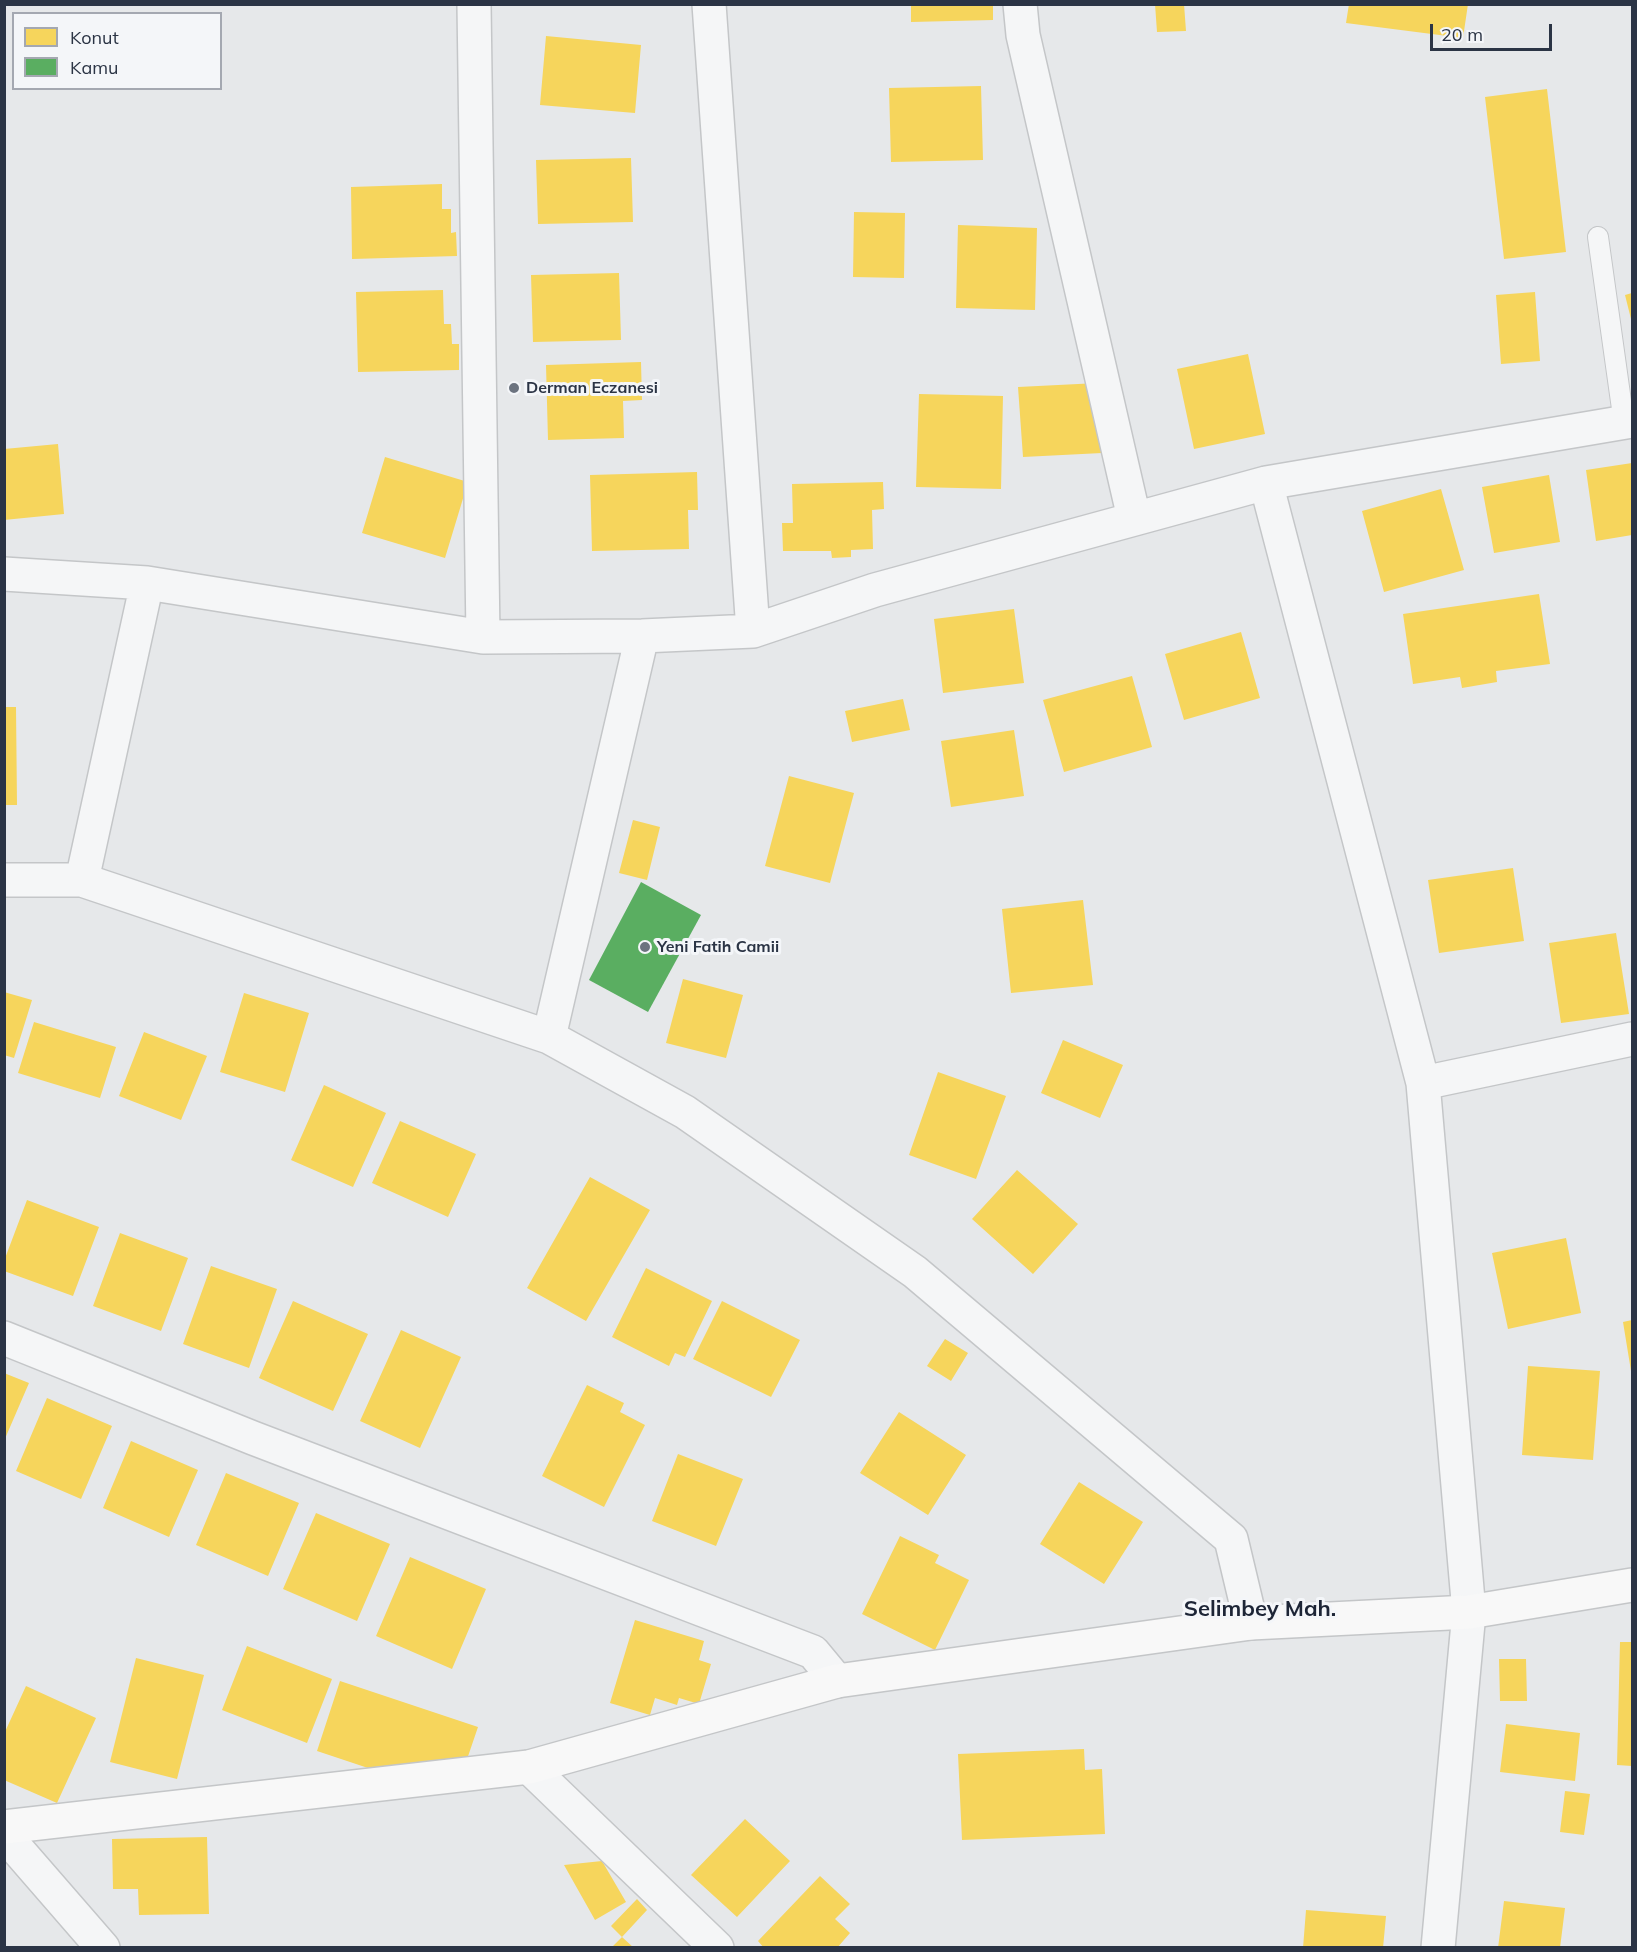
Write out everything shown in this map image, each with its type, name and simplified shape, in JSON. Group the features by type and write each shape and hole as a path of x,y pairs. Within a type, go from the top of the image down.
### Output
{"street":[{"path":"474,4 483,637"},
{"path":"708,4 753,631"},
{"path":"1020,4 1023,35 1134,518"},
{"path":"4,574 147,583 483,637 642,636 753,631 875,590 1266,483 1628,422"},
{"path":"1266,483 1423,1083 1469,1612 1438,1947"},
{"path":"82,880 147,583"},
{"path":"549,1038 642,636"},
{"path":"4,880 82,880 549,1038 685,1112 915,1272 1231,1539 1251,1623"},
{"path":"1423,1083 1632,1039"},
{"path":"4,1338 253,1438 813,1652 837,1680"},
{"path":"4,1827 529,1767 837,1680 1251,1623 1469,1612 1632,1585"},
{"path":"529,1767 717,1947"},
{"path":"4,1834 104,1947"}],"lane":[{"path":"1598,237 1628,422"}],"building: Konut":[{"path":"911,4 993,4 993,20 911,22"},
{"path":"1155,4 1184,4 1186,31 1157,32"},
{"path":"1349,4 1468,4 1463,38 1346,23"},
{"path":"546,36 641,45 635,113 540,105"},
{"path":"981,86 983,160 891,162 889,88"},
{"path":"1547,89 1566,252 1504,259 1485,97"},
{"path":"631,158 633,222 538,224 536,160"},
{"path":"442,184 442,209 451,209 451,233 456,232 457,256 352,259 351,187"},
{"path":"854,212 905,213 904,278 853,277"},
{"path":"958,225 1037,228 1035,310 956,308"},
{"path":"619,273 621,340 533,342 531,275"},
{"path":"443,290 444,324 451,324 452,344 459,344 459,370 358,372 356,292"},
{"path":"1535,292 1540,361 1501,364 1496,295"},
{"path":"1632,293 1632,323 1625,295"},
{"path":"1248,354 1265,434 1194,449 1177,369"},
{"path":"641,362 642,400 623,401 624,438 548,440 546,365"},
{"path":"1098,383 1102,453 1023,457 1018,387"},
{"path":"919,394 1003,396 1001,489 916,487"},
{"path":"58,444 64,514 4,520 4,449"},
{"path":"385,457 468,482 445,558 362,533"},
{"path":"1632,463 1632,535 1596,541 1586,470"},
{"path":"697,472 698,510 688,510 689,549 592,551 590,475"},
{"path":"1549,475 1560,542 1494,553 1482,487"},
{"path":"883,482 884,509 872,510 873,549 851,550 851,557 832,558 831,551 783,551 782,523 793,523 792,484"},
{"path":"1441,489 1464,570 1384,592 1362,511"},
{"path":"1539,594 1550,664 1496,671 1497,682 1462,688 1460,677 1413,684 1403,614"},
{"path":"1014,609 1024,683 943,693 934,619"},
{"path":"1241,632 1260,698 1184,720 1165,654"},
{"path":"1132,676 1152,747 1064,772 1043,700"},
{"path":"903,699 910,730 852,742 845,711"},
{"path":"4,707 16,707 17,805 4,805"},
{"path":"1014,730 1024,796 951,807 941,741"},
{"path":"789,776 854,793 830,883 765,866"},
{"path":"633,820 660,827 647,880 619,873"},
{"path":"1513,868 1524,941 1439,953 1428,880"},
{"path":"1083,900 1093,985 1011,993 1002,909"},
{"path":"1616,933 1629,1014 1561,1023 1549,943"},
{"path":"683,979 743,995 726,1058 666,1043"},
{"path":"4,992 32,1000 14,1058 4,1055"},
{"path":"244,993 309,1013 285,1092 220,1072"},
{"path":"34,1022 116,1047 100,1098 18,1073"},
{"path":"144,1032 207,1056 181,1120 119,1096"},
{"path":"1063,1040 1123,1065 1100,1118 1041,1093"},
{"path":"938,1072 1006,1096 976,1179 909,1155"},
{"path":"324,1085 386,1113 353,1187 291,1160"},
{"path":"400,1121 476,1154 448,1217 372,1183"},
{"path":"1017,1170 1078,1224 1033,1274 972,1219"},
{"path":"590,1177 650,1210 586,1321 527,1288"},
{"path":"27,1200 99,1227 73,1296 4,1271 4,1261"},
{"path":"120,1233 188,1258 161,1331 93,1306"},
{"path":"1566,1238 1581,1313 1508,1329 1492,1253"},
{"path":"211,1266 277,1289 249,1368 183,1344"},
{"path":"646,1268 712,1301 685,1357 675,1353 669,1366 612,1337"},
{"path":"293,1301 368,1334 333,1411 259,1378"},
{"path":"722,1301 800,1340 771,1397 693,1359"},
{"path":"1632,1320 1632,1371 1631,1371 1623,1322"},
{"path":"401,1330 461,1357 420,1448 360,1421"},
{"path":"945,1339 968,1353 951,1381 927,1366"},
{"path":"1528,1366 1600,1371 1593,1460 1522,1455"},
{"path":"4,1373 29,1383 4,1441"},
{"path":"587,1385 624,1403 620,1412 645,1425 604,1507 542,1476"},
{"path":"47,1398 112,1426 81,1499 16,1471"},
{"path":"899,1412 966,1455 928,1515 860,1473"},
{"path":"131,1441 198,1470 169,1537 103,1508"},
{"path":"678,1454 743,1479 716,1546 652,1521"},
{"path":"226,1473 299,1503 268,1576 196,1545"},
{"path":"1079,1482 1143,1522 1104,1584 1040,1544"},
{"path":"316,1513 390,1544 357,1621 283,1589"},
{"path":"900,1536 939,1555 935,1563 969,1580 935,1650 862,1614"},
{"path":"410,1557 486,1589 452,1669 376,1636"},
{"path":"635,1620 704,1641 699,1660 711,1664 699,1704 679,1698 677,1705 655,1698 650,1715 610,1703"},
{"path":"1620,1642 1632,1642 1632,1766 1617,1765"},
{"path":"247,1646 332,1679 307,1743 222,1710"},
{"path":"136,1658 204,1675 177,1779 110,1762"},
{"path":"1499,1659 1526,1659 1527,1701 1500,1701"},
{"path":"340,1681 478,1727 463,1771 392,1776 317,1751"},
{"path":"26,1686 96,1718 57,1803 4,1780 4,1734"},
{"path":"1506,1724 1580,1733 1575,1781 1500,1772"},
{"path":"1084,1749 1085,1770 1102,1769 1105,1834 962,1840 958,1754"},
{"path":"1565,1791 1590,1794 1584,1835 1560,1832"},
{"path":"745,1819 790,1861 737,1917 691,1875"},
{"path":"207,1837 209,1914 139,1915 138,1889 113,1889 112,1839"},
{"path":"602,1861 626,1902 595,1920 564,1865"},
{"path":"820,1876 850,1904 835,1919 850,1933 837,1948 764,1948 758,1941"},
{"path":"637,1899 647,1910 622,1937 611,1926"},
{"path":"1504,1901 1565,1908 1560,1948 1498,1948"},
{"path":"1306,1910 1386,1916 1383,1948 1303,1948"},
{"path":"622,1937 634,1948 611,1948"}],"building: Kamu":[{"name":"Yeni Fatih Camii","path":"641,882 701,915 648,1012 589,980"}],"place":[{"name":"Derman Eczanesi","path":"514,388"},
{"name":"Yeni Fatih Camii","path":"645,947"}],"district":[{"name":"Selimbey Mah.","path":"1260,1609"}]}
